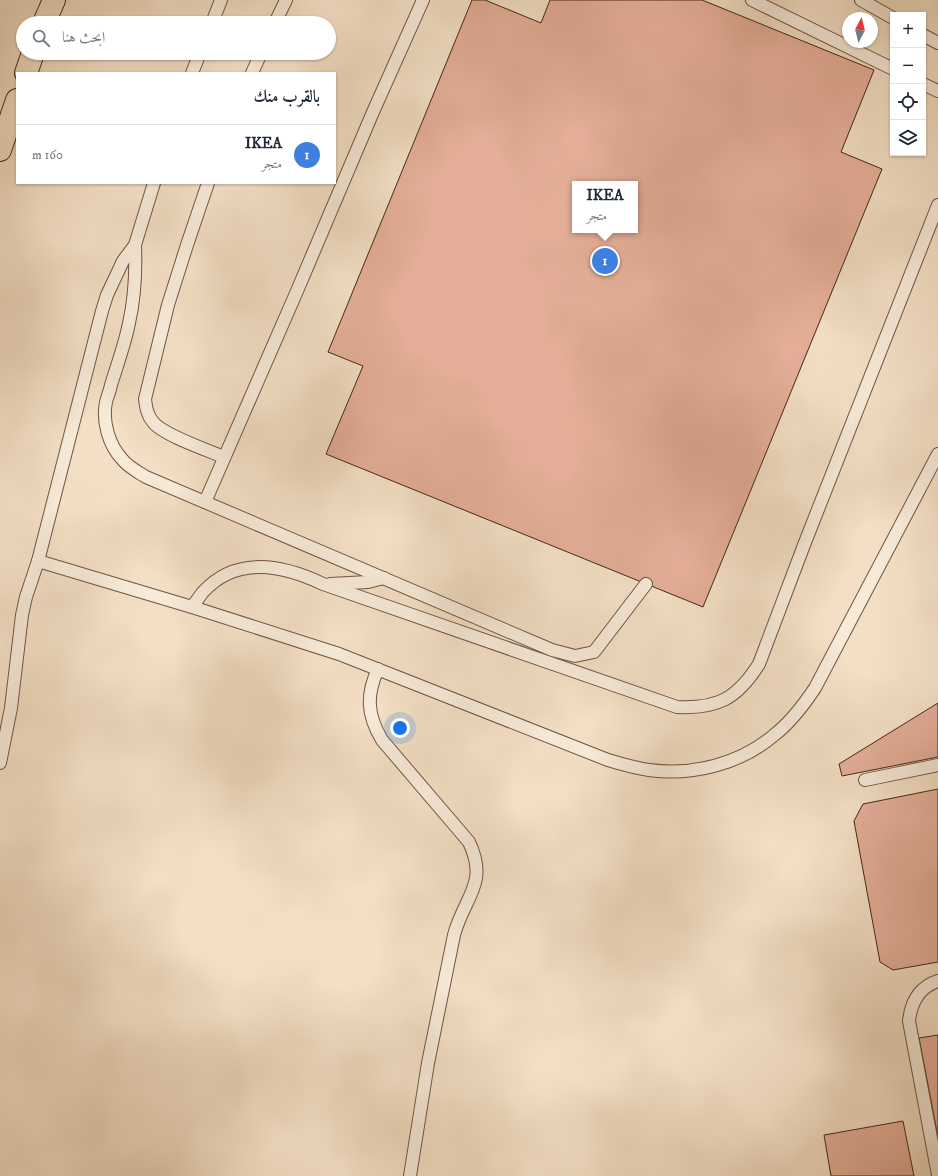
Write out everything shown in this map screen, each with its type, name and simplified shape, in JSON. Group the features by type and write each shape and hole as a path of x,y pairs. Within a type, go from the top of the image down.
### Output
{"highway":[{"path":"47,16 54,0"},
{"path":"26,72 31,60"},
{"path":"0,150 16,103"}],"lane":[{"path":"215,16 221,0"},
{"path":"217,16 231,0"},
{"path":"278,16 286,0"},
{"path":"205,502 373,112 423,0"},
{"path":"752,0 890,68"},
{"path":"861,0 890,16"},
{"path":"926,37 938,43"},
{"path":"192,72 197,60"},
{"path":"252,72 258,60"},
{"path":"926,85 938,91"},
{"path":"154,184 135,245 136,271 134,298 129,324 106,403 105,418 107,433 113,447 122,459 133,469 146,477 552,650 575,656 594,652 646,584"},
{"path":"208,184 168,305 145,399 147,411 152,422 161,430 224,457"},
{"path":"192,607 203,592 218,580 234,571 253,566 272,566 677,707 697,708 716,703 734,694 748,681 759,664 938,205"},
{"path":"0,763 11,708 22,615 26,596 38,561 102,311 107,295 123,261 135,245"},
{"path":"38,561 192,607 339,654 600,757 628,766 672,772 693,770 715,766 735,759 755,749 773,737 803,706 815,688 938,454"},
{"path":"323,584 368,582 384,578"},
{"path":"378,669 372,681 370,695 370,708 376,730 382,740 469,842 476,860 477,871 476,883 472,895 461,914 454,935 428,1063 410,1176"},
{"path":"864,780 938,765"},
{"path":"938,981 926,987 919,994 910,1011 909,1021 938,1175"}],"building":[{"path":"472,0 485,0 541,23 550,0 702,0 874,70 841,152 882,169 703,607 326,454 363,366 328,352"},
{"path":"938,703 938,757 842,776 839,764"},
{"path":"938,789 938,962 893,970 880,962 854,821 863,804"},
{"path":"938,1035 938,1137 919,1038"},
{"path":"903,1121 914,1176 831,1176 824,1135"}],"place":[{"name":"IKEA","path":"605,261"}]}
